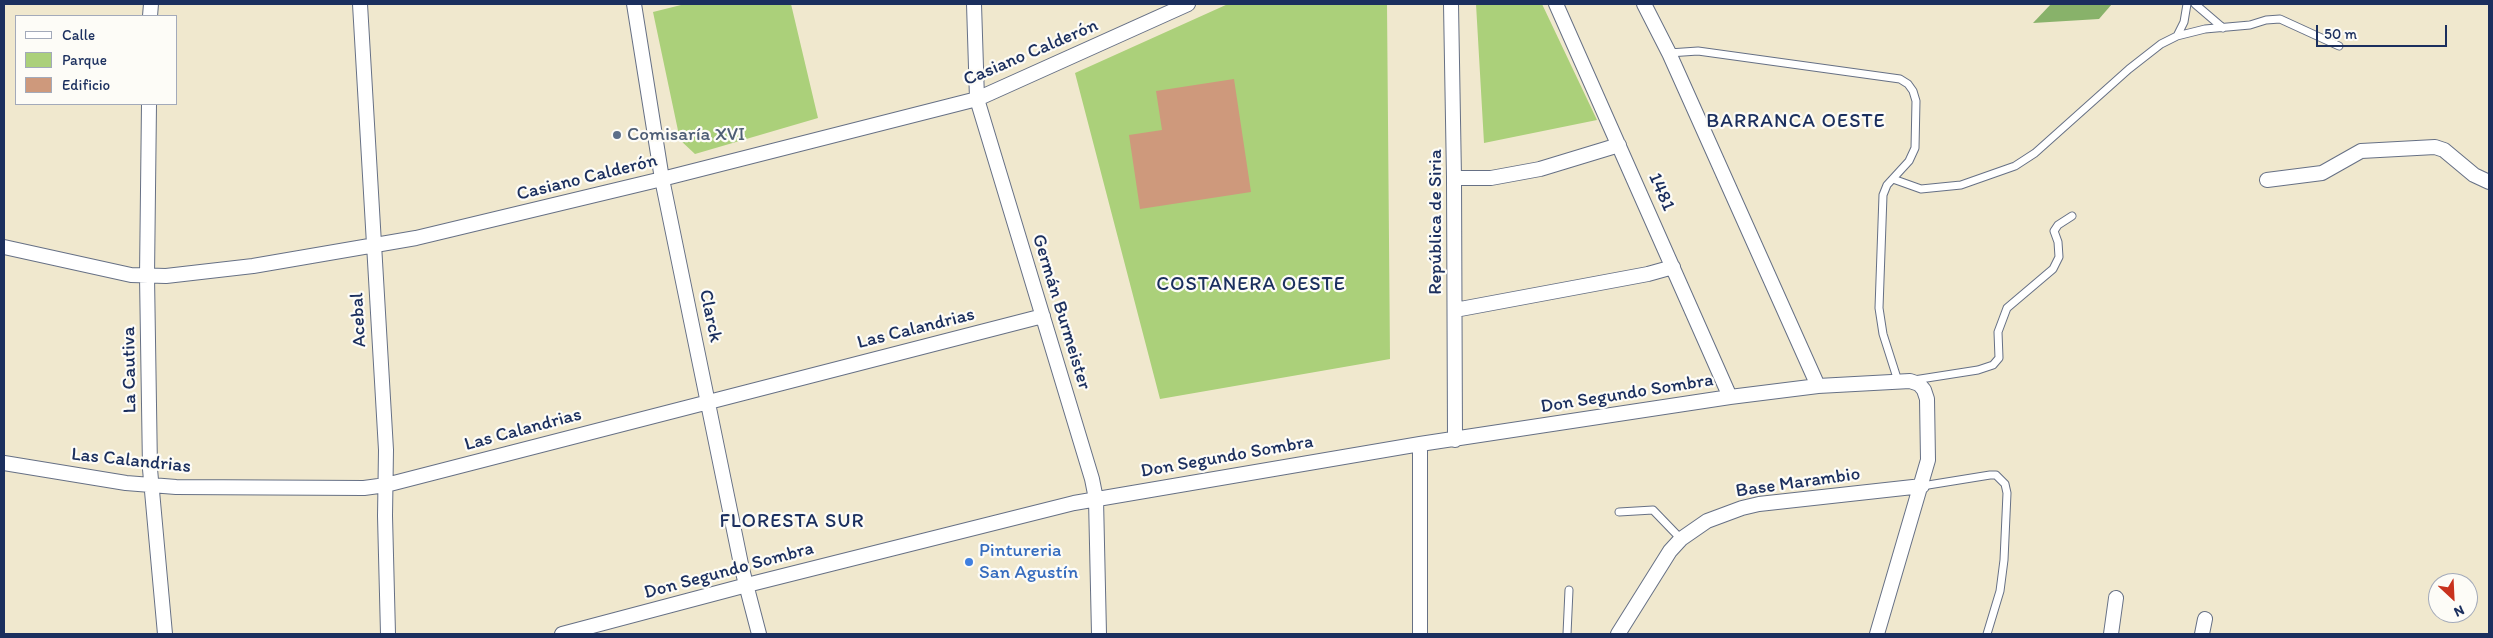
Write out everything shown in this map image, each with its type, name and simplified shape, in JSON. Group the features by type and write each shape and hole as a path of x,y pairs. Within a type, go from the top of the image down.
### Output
{"street":[{"name":"Acebal","path":"360,4 386,485 388,634"},
{"name":"Clarck","path":"634,4 662,179 747,585 759,634"},
{"name":"Germán Burmeister","path":"974,4 977,99 1092,479 1096,499 1099,634"},
{"name":"Casiano Calderón","path":"4,247 131,275 147,276 217,272 416,238 662,179 977,99 1188,4"},
{"name":"República de Siria","path":"1451,4 1455,440"},
{"name":"1481","path":"1556,4 1730,397"},
{"path":"1644,4 1669,53 1818,386"},
{"name":"La Cautiva","path":"149,105 147,276 150,485 165,634"},
{"path":"1454,178 1492,178 1540,169 1619,145"},
{"path":"2267,180 2322,172 2361,151 2435,147 2444,150 2474,175 2489,182"},
{"path":"1455,310 1648,274 1673,267"},
{"name":"Las Calandrias","path":"4,462 150,485 354,488 386,485 709,400 1042,316"},
{"path":"1877,634 1922,486 1928,460 1927,399 1919,384 1904,381"},
{"name":"Don Segundo Sombra","path":"562,634 1074,502 1420,444 1730,397 1818,386 1904,381"},
{"path":"1420,444 1420,634"},
{"name":"Base Marambio","path":"1618,634 1670,552 1681,539 1707,521 1742,508 1922,486"},
{"path":"2110,634 2116,598"},
{"path":"2202,634 2205,619"}],"lane":[{"path":"2177,36 2184,22 2187,4"},
{"path":"2195,4 2224,28"},
{"path":"1893,179 1921,189 1961,185 2015,166 2035,153 2129,69 2161,44 2177,36 2205,29 2224,28 2280,19 2339,46"},
{"path":"1669,53 1698,51 1900,79 1908,84 1916,101 1915,148 1909,161 1887,185 1883,195 1879,308 1883,334 1904,381 1978,370 1993,365 1999,358 1998,332 2007,308 2053,269 2059,257 2058,242 2054,232 2058,225 2072,216"},
{"path":"1922,486 1990,475 1996,475 2005,484 2007,493 2004,560 2000,591 1987,634"},
{"path":"1619,512 1653,510 1681,539"},
{"path":"1567,634 1569,590"}],"green space":[{"path":"685,4 791,4 818,118 695,154 680,140 653,12"},
{"path":"1228,4 1387,4 1390,359 1160,399 1075,73"},
{"path":"1476,4 1542,4 1597,120 1484,143"},
{"path":"2051,4 2112,4 2099,19 2033,23"}],"building":[{"path":"1234,79 1251,192 1140,209 1129,135 1162,130 1156,91"}],"place":[{"name":"Comisaría XVI","path":"617,135"},
{"name":"Pintureria San Agustín","path":"969,562"}],"district":[{"name":"BARRANCA OESTE","path":"1796,122"},
{"name":"COSTANERA OESTE","path":"1251,285"},
{"name":"FLORESTA SUR","path":"792,522"}]}
